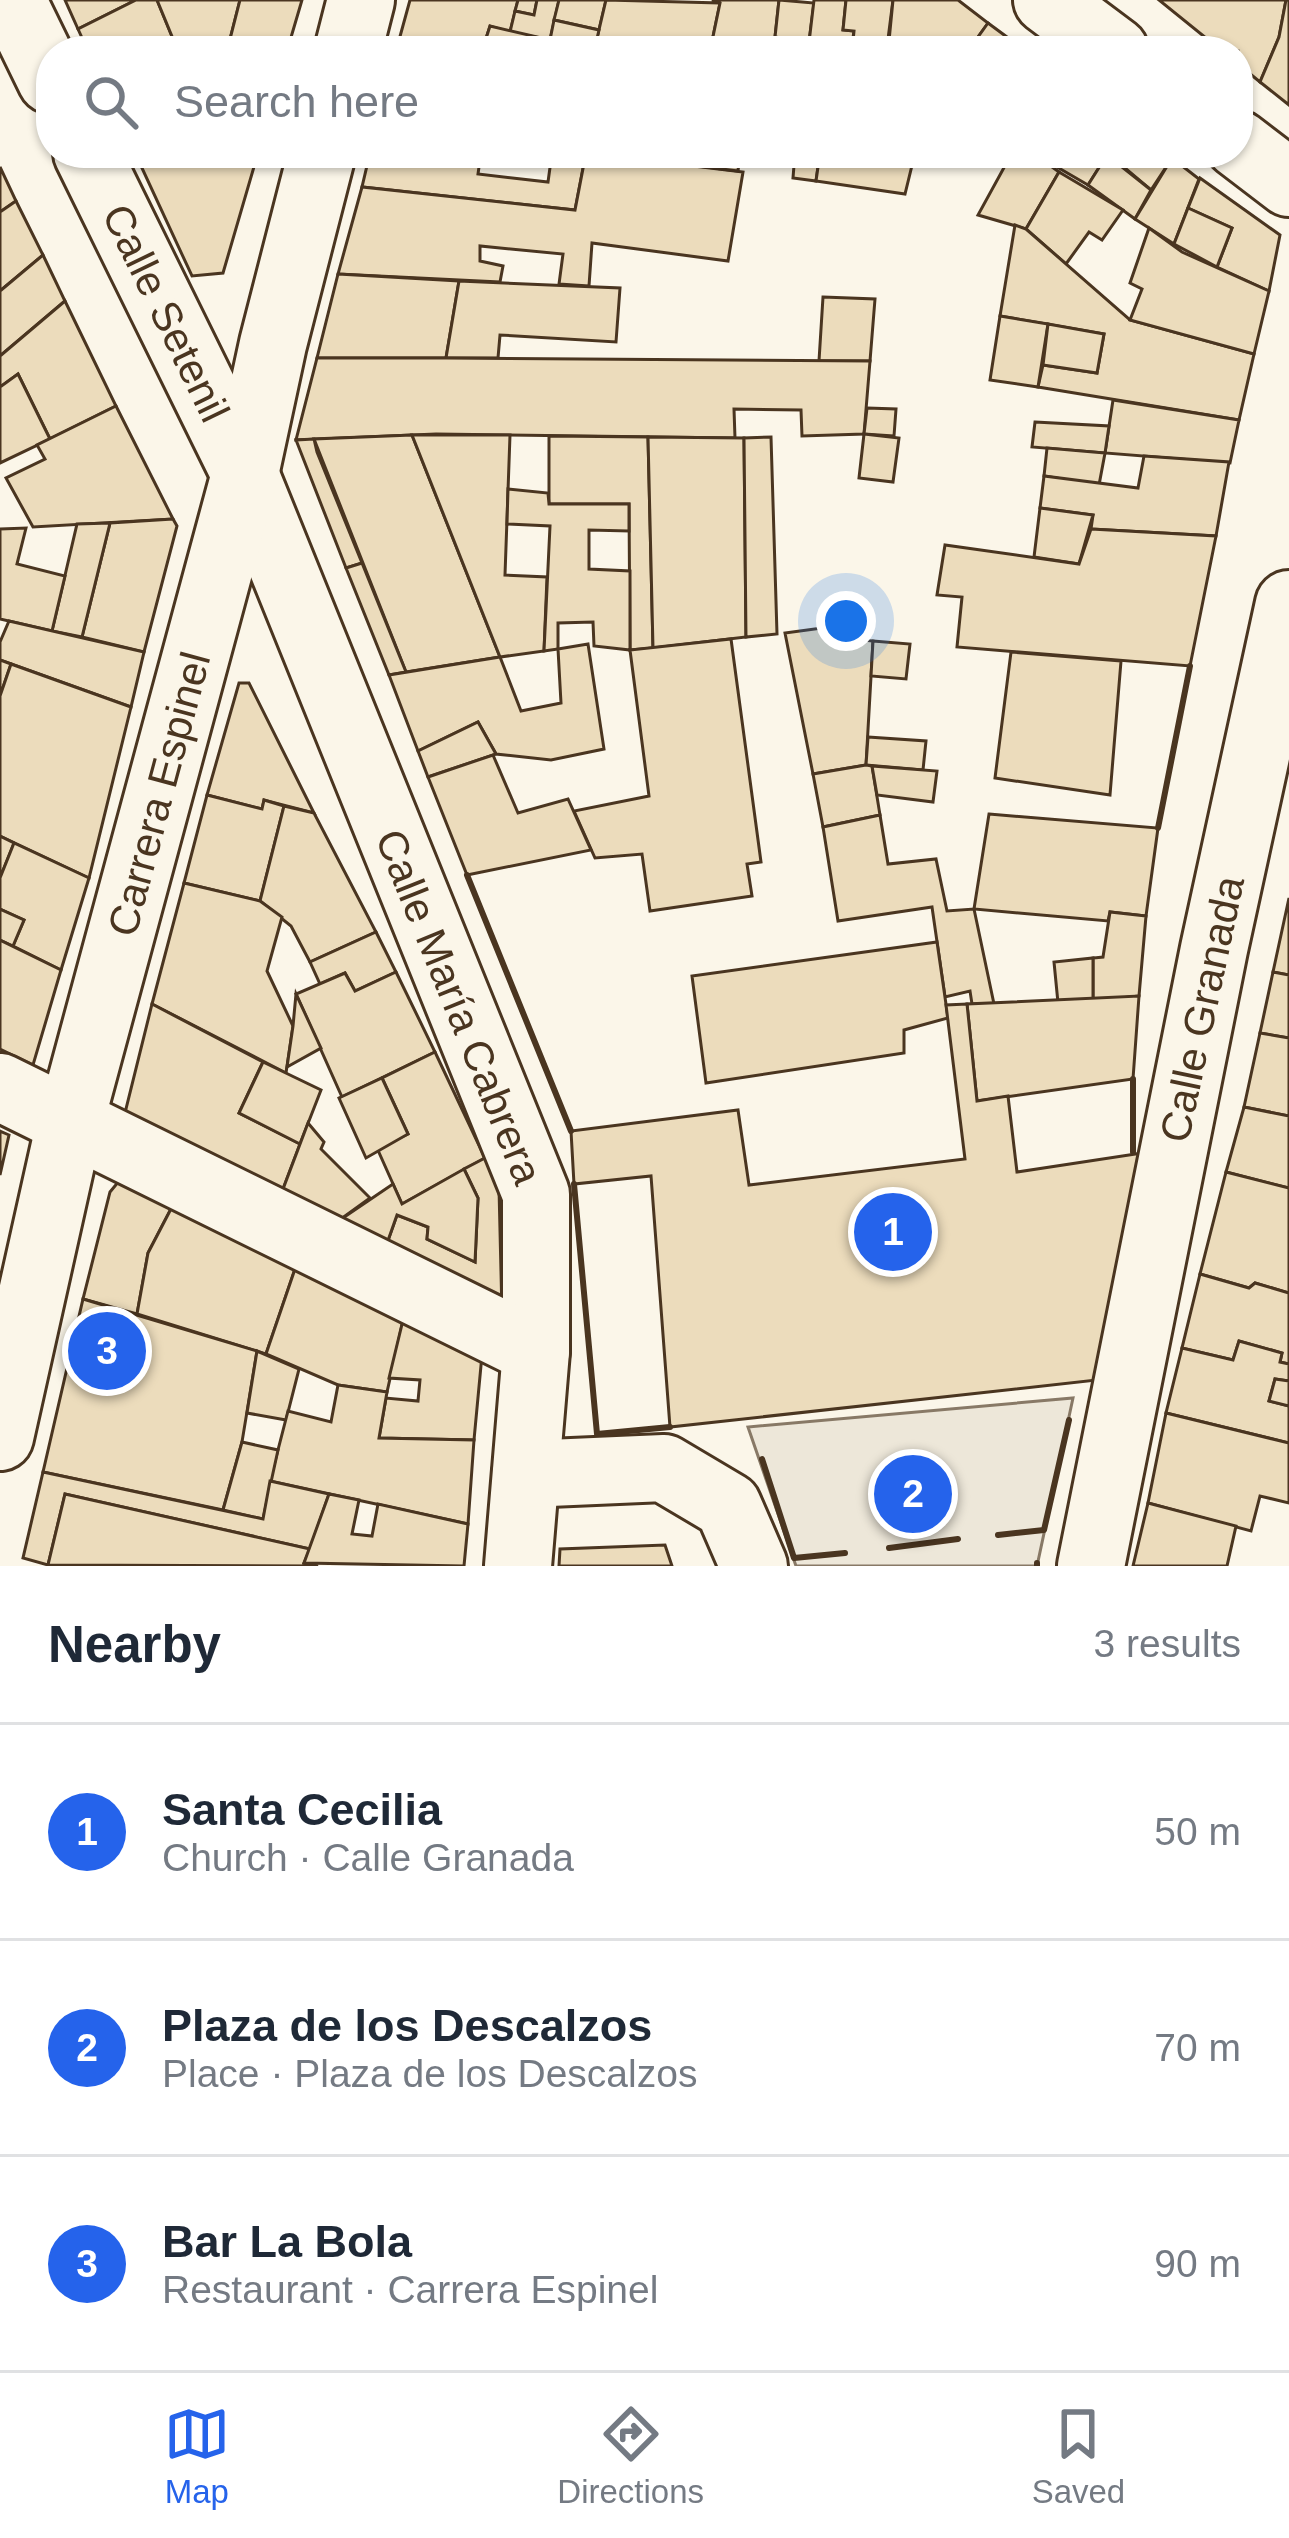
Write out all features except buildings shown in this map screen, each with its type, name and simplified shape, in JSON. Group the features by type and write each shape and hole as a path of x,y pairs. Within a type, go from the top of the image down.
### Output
{"street":[{"path":"12,0 36,49"},
{"path":"352,36 361,0"},
{"path":"1047,0 1095,36"},
{"path":"1253,155 1289,183"},
{"name":"Calle Setenil","path":"94,168 245,474"},
{"name":"Carrera Espinel","path":"0,1437 70,1123 245,474 318,168"},
{"name":"Calle María Cabrera","path":"245,474 536,1194 536,1351 518,1566"},
{"name":"Calle Granada","path":"1091,1566 1289,604"},
{"path":"0,1087 536,1351"},
{"path":"526,1474 664,1468 728,1506 754,1566"}],"shaded area":[{"path":"1073,1398 1037,1566 796,1566 748,1427"}],"wall":[{"path":"1158,828 1190,666"},
{"path":"467,875 571,1131"},
{"path":"1133,1079 1133,1152"},
{"path":"574,1184 597,1434 670,1427"},
{"path":"998,1535 1044,1530 1069,1420"},
{"path":"762,1459 794,1558 845,1553"},
{"path":"889,1548 958,1539"}],"place":[{"name":"Santa Cecilia","path":"893,1232"},
{"name":"Bar La Bola","path":"107,1351"},
{"name":"Plaza de los Descalzos","path":"913,1494"}]}
